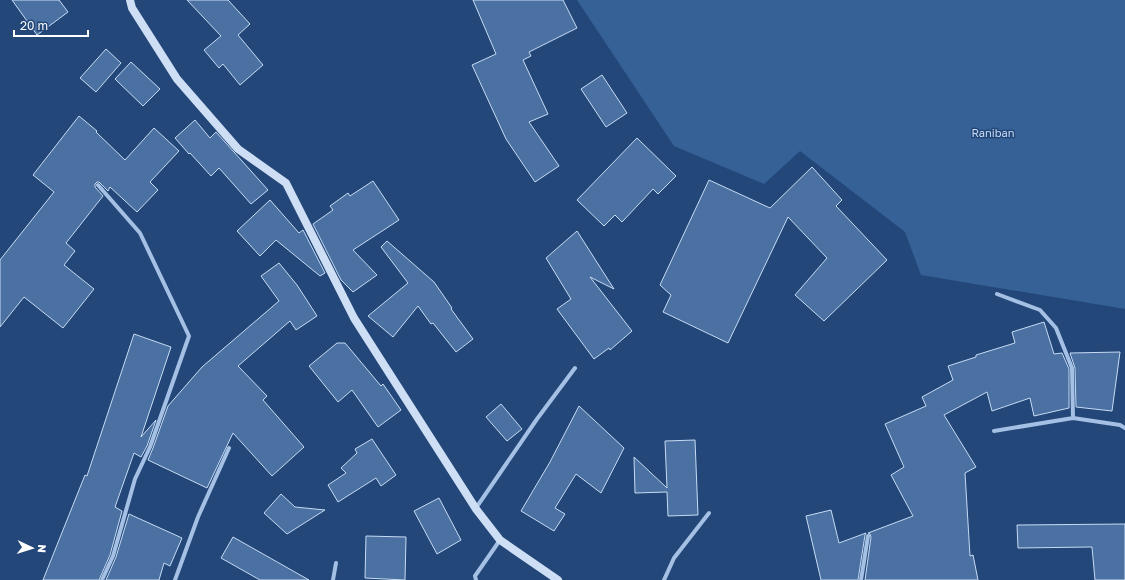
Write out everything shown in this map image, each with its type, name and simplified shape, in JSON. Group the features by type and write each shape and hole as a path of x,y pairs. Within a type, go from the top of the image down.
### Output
{"street":[{"path":"130,0 132,8 177,78 238,149 286,183 354,318 476,509 500,540 558,580"},
{"path":"98,185 140,233 189,336 150,447 135,479 113,556 102,580"},
{"path":"997,294 1040,310 1056,328 1072,368 1073,418"},
{"path":"476,509 537,419 575,368"},
{"path":"994,430 1073,418 1120,425 1125,428"},
{"path":"175,580 198,517 228,448"},
{"path":"664,580 674,558 709,513"},
{"path":"861,580 868,536"},
{"path":"476,580 475,576 500,540"},
{"path":"333,580 336,563"}],"green space":[{"name":"Raniban","path":"577,0 1125,0 1125,309 921,275 905,232 800,151 764,184 674,146"}],"building":[{"path":"12,0 59,0 68,12 37,35"},
{"path":"187,0 228,0 250,24 238,35 263,65 240,85 223,64 219,68 204,50 221,36"},
{"path":"473,0 563,0 577,28 529,52 531,56 523,60 548,114 529,122 559,166 535,182 506,139 472,65 496,54"},
{"path":"106,49 121,63 96,92 80,78"},
{"path":"131,62 160,89 143,106 115,79"},
{"path":"602,75 627,113 606,127 581,89"},
{"path":"79,116 97,131 96,132 125,160 154,128 179,151 150,182 158,190 137,212 110,187 108,191 99,182 95,184 95,187 103,196 66,243 75,251 64,265 94,289 63,328 24,297 0,327 0,260 54,192 33,175"},
{"path":"195,120 210,138 216,132 268,190 251,204 219,168 211,176 175,138"},
{"path":"637,138 676,176 658,194 653,189 622,222 615,215 604,226 577,200"},
{"path":"812,167 842,200 836,206 887,260 824,321 795,295 827,258 788,217 728,343 663,312 671,295 660,285 709,180 770,208"},
{"path":"373,181 399,220 353,250 377,275 353,292 341,280 313,224 333,210 330,206 348,193 350,196"},
{"path":"270,200 299,233 303,230 325,273 320,276 276,240 260,256 237,231"},
{"path":"577,231 614,289 590,277 632,331 610,350 609,348 594,359 557,309 571,299 546,258"},
{"path":"387,241 434,282 452,308 451,309 473,339 456,352 433,323 431,324 418,306 393,337 368,316 408,283 381,247"},
{"path":"279,263 297,285 317,316 296,330 290,321 238,366 267,396 263,400 304,447 272,476 233,433 207,488 148,460 168,406 202,367 279,301 261,276"},
{"path":"1044,322 1054,354 1062,353 1069,369 1069,408 1034,416 1030,398 992,411 987,392 944,415 976,467 965,473 970,556 973,555 978,580 865,580 871,537 868,533 913,516 891,475 904,467 885,424 926,406 922,397 953,380 948,366 976,357 976,355 1015,343 1012,332"},
{"path":"134,334 171,347 141,437 156,420 147,446 141,457 134,453 115,507 122,511 110,555 99,580 43,580 85,475 87,476"},
{"path":"337,343 345,343 381,386 383,384 401,410 378,427 352,390 338,402 309,366"},
{"path":"1120,352 1112,411 1076,407 1075,368 1070,353"},
{"path":"501,404 522,429 507,441 486,417"},
{"path":"579,406 624,448 601,493 576,474 555,508 565,514 554,531 521,511 550,462"},
{"path":"372,439 396,475 381,486 376,478 338,502 328,485 346,473 341,468 357,453 355,449"},
{"path":"695,440 698,515 668,516 667,492 635,493 634,457 667,488 665,441"},
{"path":"281,494 295,507 325,510 287,534 264,513"},
{"path":"439,498 461,540 437,554 414,511"},
{"path":"831,510 839,543 866,533 858,580 821,580 806,516"},
{"path":"129,514 182,538 170,566 164,563 159,580 106,580 116,557"},
{"path":"1125,524 1125,580 1095,580 1092,547 1018,548 1017,525"},
{"path":"366,536 406,537 405,580 365,578"},
{"path":"233,537 309,580 260,580 221,558"}]}
